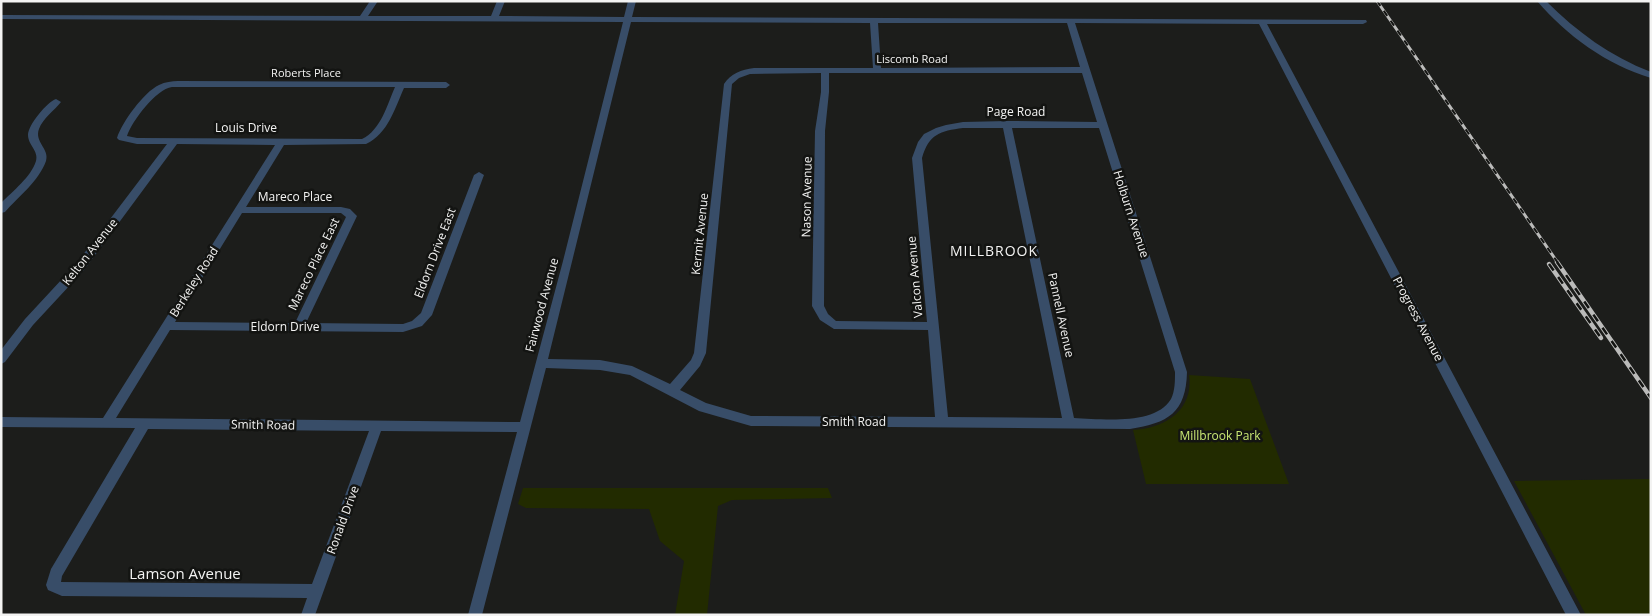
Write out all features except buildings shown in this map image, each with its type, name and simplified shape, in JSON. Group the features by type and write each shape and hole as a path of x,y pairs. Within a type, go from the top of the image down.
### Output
{"street":[{"path":"363,18 374,1"},
{"path":"494,19 501,1"},
{"name":"Fairwood Avenue","path":"475,615 525,427 629,20 632,1"},
{"path":"1541,1 1580,39 1620,62 1651,75"},
{"path":"1,17 1363,22"},
{"path":"874,20 877,70"},
{"name":"Holburn Avenue","path":"1070,21 1181,372 1181,388 1173,406"},
{"name":"Progress Avenue","path":"1262,22 1574,615"},
{"name":"Liscomb Road","path":"738,74 754,71 1086,70"},
{"name":"Nason Avenue","path":"825,72 825,92 820,131 818,306 820,314 834,325 933,326"},
{"name":"Kermit Avenue","path":"671,391 696,363 700,353 728,84 738,74"},
{"name":"Roberts Place","path":"122,138 126,128 153,94 167,85 446,85"},
{"name":"Louis Drive","path":"122,138 127,140 174,141 363,142 370,140 378,132 401,85"},
{"path":"1,210 41,163 41,150 32,134 39,121 56,102"},
{"name":"Page Road","path":"931,133 946,127 963,124 1103,125"},
{"name":"Pannell Avenue","path":"1007,124 1069,423"},
{"name":"Valcon Avenue","path":"931,133 920,144 918,158 942,423"},
{"name":"Kelton Avenue","path":"1,359 29,322 80,267 174,141"},
{"name":"Berkeley Road","path":"107,422 282,141"},
{"name":"Eldorn Drive East","path":"403,328 421,322 426,315 479,175"},
{"name":"Mareco Place","path":"239,210 341,210 350,213"},
{"name":"Mareco Place East","path":"298,328 352,219 350,213"},
{"name":"Eldorn Drive","path":"166,326 403,328"},
{"name":"Smith Road","path":"541,363 615,367 632,371 703,407 751,421 1130,424 1147,422 1162,415 1173,406"},
{"name":"Smith Road","path":"1,422 525,427"},
{"name":"Lamson Avenue","path":"145,423 56,574 53,585 62,589 317,591"},
{"name":"Ronald Drive","path":"308,615 377,426"}],"green space":[{"name":"Millbrook Park","path":"1189,375 1250,379 1289,484 1146,484 1133,430 1156,426 1166,421 1182,408 1187,398"},
{"path":"1651,479 1651,615 1586,615 1514,481"},
{"path":"523,488 828,488 832,498 732,500 718,506 707,615 675,615 684,561 660,541 649,509 526,508 518,504"}],"railway":[{"path":"1377,1 1558,263"},
{"path":"1557,262 1651,398"},
{"path":"1549,264 1601,338"}],"district":[{"name":"MILLBROOK","path":"994,251"}]}
